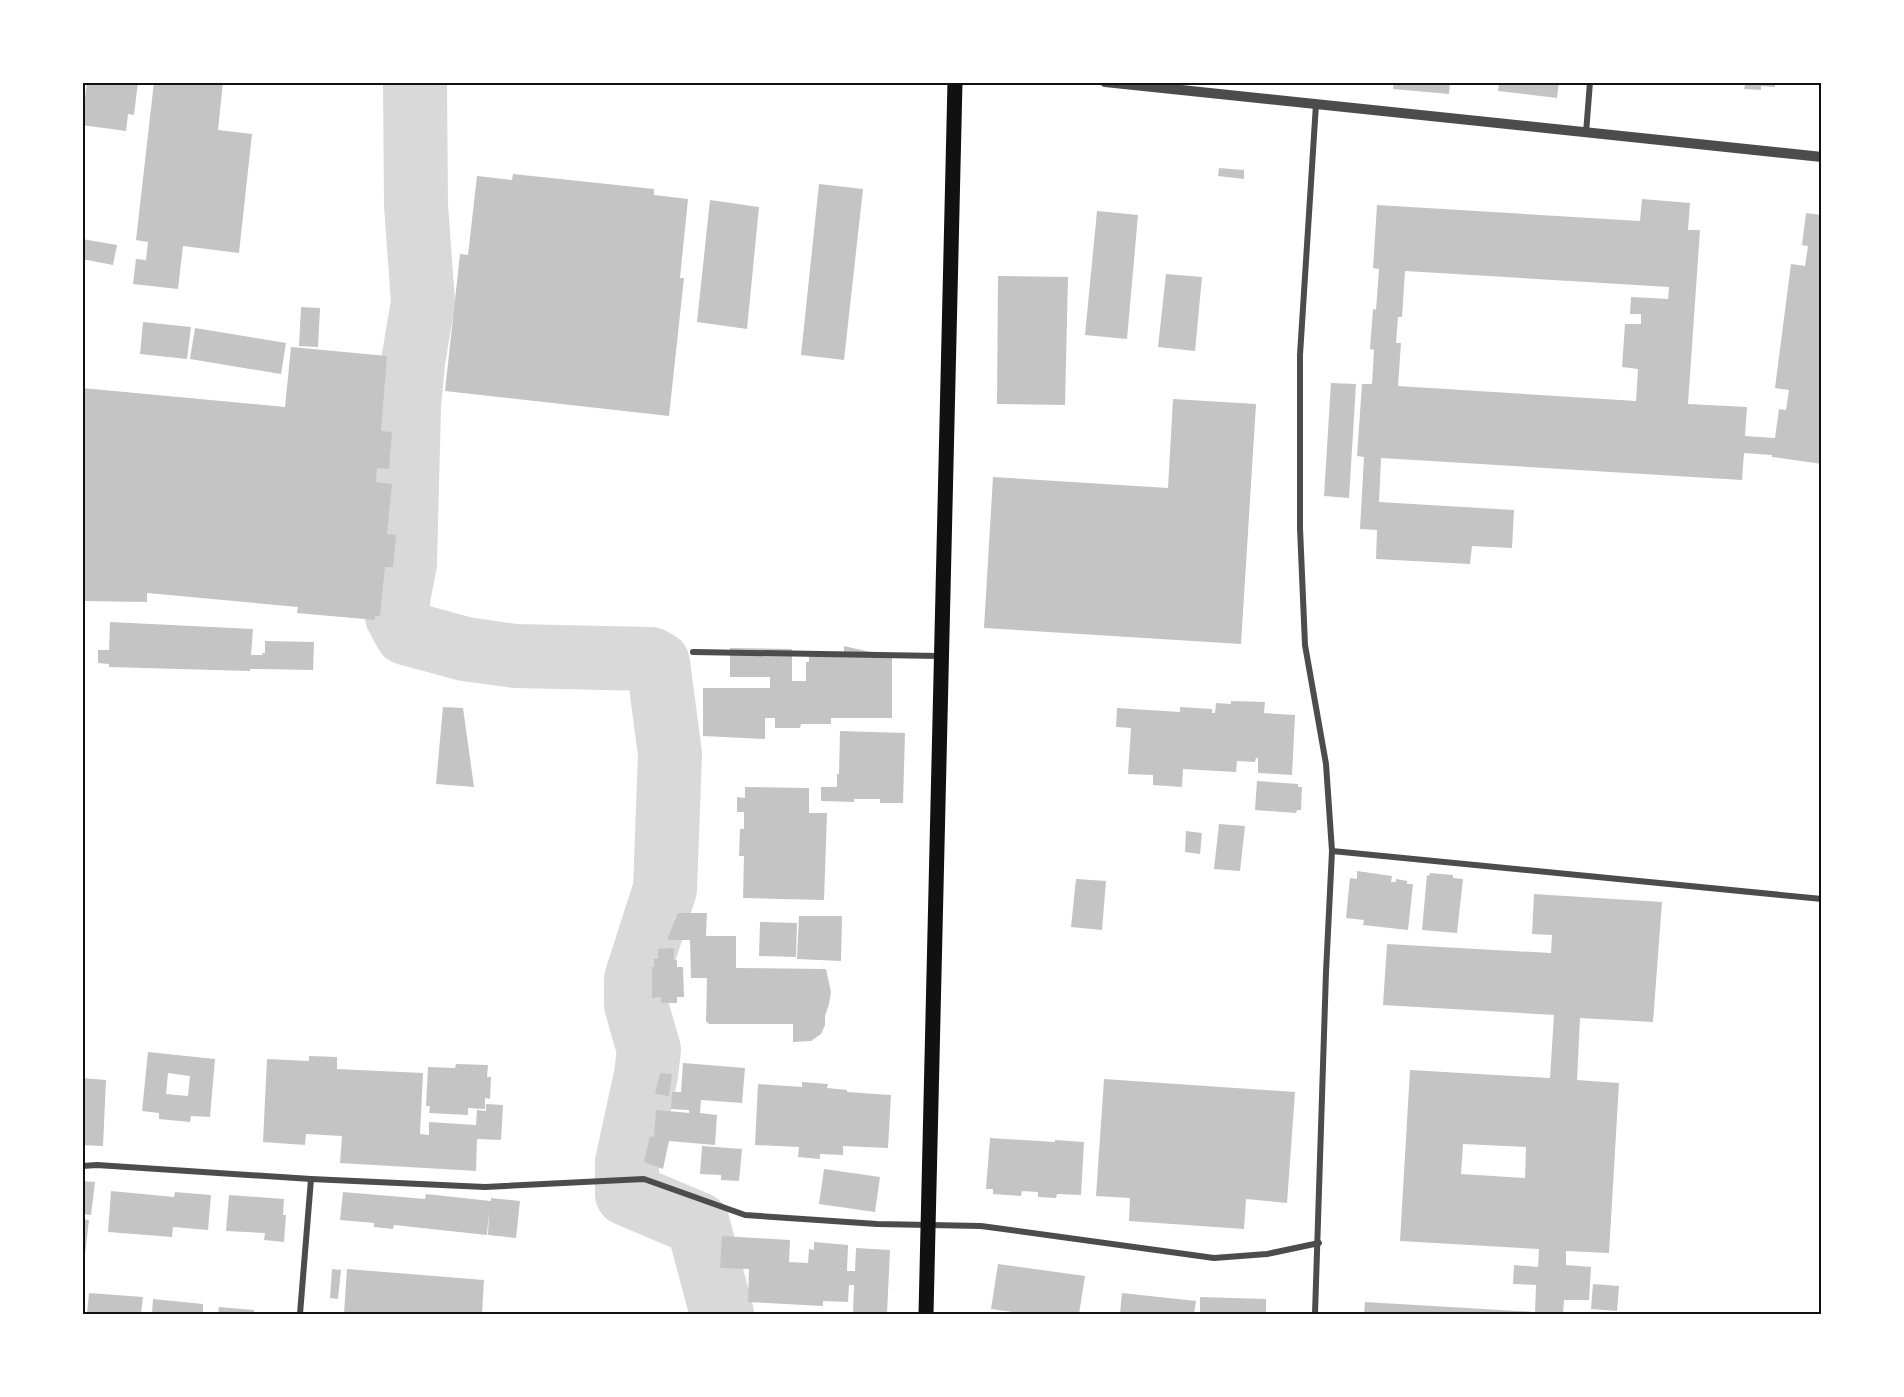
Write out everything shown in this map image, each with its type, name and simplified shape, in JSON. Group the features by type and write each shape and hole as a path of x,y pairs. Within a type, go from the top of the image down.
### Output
{"main road":[{"path":"926,1314 955,82"}],"street":[{"path":"1106,82 1821,157"},
{"path":"1586,133 1590,82"},
{"path":"1315,1314 1332,851 1326,764 1305,645 1300,528 1300,355 1316,104"},
{"path":"693,652 943,657"},
{"path":"1332,851 1821,899"},
{"path":"82,1166 485,1187 644,1179 745,1215 877,1224 981,1226 1214,1258 1268,1254 1319,1244"},
{"path":"300,1314 311,1179"}],"building":[{"path":"87,82 138,82 134,115 128,114 126,131 82,125"},
{"path":"154,82 223,82 218,130 252,134 239,253 183,246 178,289 133,284 136,259 146,260 148,242 136,240"},
{"path":"1394,82 1450,82 1449,94 1393,89"},
{"path":"1499,82 1559,82 1557,98 1498,91"},
{"path":"1740,82 1775,82 1775,87 1761,86 1761,90 1744,89 1745,85"},
{"path":"1219,168 1244,170 1244,179 1218,176"},
{"path":"513,174 654,189 654,195 688,199 680,278 684,278 669,416 445,391 460,254 468,255 477,176 512,180"},
{"path":"819,184 863,189 844,360 801,355"},
{"path":"1642,199 1690,203 1688,230 1700,230 1688,404 1747,407 1745,436 1775,438 1779,409 1786,410 1789,390 1775,388 1791,264 1805,266 1808,246 1802,245 1806,213 1822,215 1822,464 1772,457 1772,455 1744,453 1742,480 1381,458 1379,502 1514,510 1512,548 1472,546 1470,564 1376,559 1377,530 1360,529 1364,457 1357,456 1362,384 1372,384 1374,350 1370,349 1379,269 1373,268 1377,205 1640,221","holes":["1405,271 1669,287 1668,299 1631,297 1630,314 1641,314 1641,324 1625,324 1622,367 1638,369 1636,401 1398,386 1401,343 1396,343 1398,317 1402,317"]},
{"path":"710,200 759,207 747,329 697,322"},
{"path":"1097,211 1138,215 1127,339 1085,335"},
{"path":"82,239 117,245 113,265 82,259"},
{"path":"1166,274 1202,277 1195,351 1158,347"},
{"path":"998,276 1068,277 1065,405 997,404"},
{"path":"301,307 320,308 318,347 299,346"},
{"path":"143,322 191,327 187,359 140,354"},
{"path":"195,328 286,343 281,374 190,359"},
{"path":"291,347 387,356 381,431 392,432 389,469 377,468 376,482 392,484 387,534 396,535 393,567 385,567 380,616 375,616 375,620 297,613 298,607 147,593 147,602 82,601 82,388 285,407"},
{"path":"1331,383 1356,384 1349,498 1324,496"},
{"path":"1173,399 1256,404 1241,644 984,628 993,477 1168,488"},
{"path":"110,622 253,629 251,655 265,653 265,641 314,642 313,670 250,669 250,671 109,667 109,664 98,663 98,650 109,650"},
{"path":"844,646 892,657 892,718 831,718 831,724 801,724 800,728 775,728 775,718 765,718 765,739 703,736 703,688 770,688 770,677 730,677 730,648 792,649 792,681 806,681 806,662 809,662 809,655 844,655"},
{"path":"1231,701 1265,702 1264,713 1295,715 1292,775 1258,773 1258,758 1255,762 1237,761 1236,772 1183,769 1182,787 1153,785 1153,775 1128,774 1131,728 1116,727 1117,708 1180,712 1180,707 1212,709 1212,713 1215,713 1216,703 1231,704"},
{"path":"443,707 463,708 474,787 436,784"},
{"path":"840,731 905,733 903,803 880,803 880,799 854,799 854,802 821,801 821,787 837,787"},
{"path":"1257,781 1298,784 1298,787 1302,787 1301,810 1297,810 1296,813 1255,810"},
{"path":"745,787 809,788 809,813 827,813 824,900 743,898 744,856 739,856 740,829 744,829 744,812 737,812 737,797 745,798"},
{"path":"1219,824 1245,826 1240,871 1214,869"},
{"path":"1186,831 1202,833 1200,854 1185,852"},
{"path":"1357,871 1392,876 1391,882 1396,882 1396,879 1413,884 1408,930 1363,925 1364,920 1346,918 1350,878 1357,879"},
{"path":"1430,873 1453,875 1453,878 1463,879 1457,933 1422,930 1427,875 1429,876"},
{"path":"1076,879 1106,881 1102,930 1071,927"},
{"path":"1534,894 1662,902 1653,1022 1580,1018 1577,1080 1619,1083 1609,1253 1566,1251 1566,1265 1591,1267 1589,1300 1564,1300 1563,1314 1364,1314 1365,1302 1535,1312 1536,1285 1513,1284 1514,1265 1538,1267 1539,1249 1400,1241 1410,1070 1550,1078 1554,1015 1383,1005 1387,944 1551,953 1552,935 1532,934","holes":["1463,1144 1526,1147 1525,1178 1461,1174"]},
{"path":"678,913 707,913 706,936 736,936 736,968 826,969 831,992 825,1025 821,1034 811,1041 793,1042 793,1024 709,1024 706,1021 707,978 691,978 690,940 667,940"},
{"path":"799,916 842,916 841,961 797,959"},
{"path":"760,922 797,923 796,957 759,956"},
{"path":"674,948 674,960 677,960 677,967 683,967 684,997 677,997 677,1003 661,1003 661,997 652,998 652,967 654,967 654,959 658,959 658,949"},
{"path":"148,1052 215,1059 210,1117 191,1116 190,1122 159,1119 159,1113 142,1111","holes":["168,1073 190,1076 188,1096 166,1094"]},
{"path":"309,1056 337,1057 337,1069 423,1073 420,1134 429,1135 429,1122 476,1125 477,1110 486,1111 486,1104 503,1105 501,1140 477,1139 476,1171 340,1163 342,1136 306,1134 305,1145 263,1142 267,1059 309,1061"},
{"path":"683,1063 745,1068 742,1103 701,1100 700,1113 717,1115 715,1145 669,1141 663,1169 644,1162 650,1136 654,1137 656,1110 689,1113 689,1110 671,1109 672,1092 681,1092"},
{"path":"456,1064 488,1065 487,1077 491,1077 490,1099 485,1098 485,1109 468,1108 468,1115 429,1113 430,1106 426,1106 428,1067 455,1068"},
{"path":"660,1073 672,1074 669,1096 655,1094"},
{"path":"82,1078 106,1080 103,1146 82,1145"},
{"path":"1104,1079 1295,1092 1287,1203 1246,1199 1244,1229 1129,1221 1130,1198 1096,1196"},
{"path":"802,1082 828,1084 827,1088 847,1090 847,1092 891,1095 888,1148 843,1146 843,1155 820,1154 820,1159 798,1157 799,1147 755,1145 758,1084 802,1087"},
{"path":"990,1138 1084,1142 1081,1195 1057,1194 1056,1198 1038,1197 1038,1192 1022,1191 1021,1196 993,1194 993,1189 986,1189"},
{"path":"702,1146 742,1149 739,1181 721,1180 721,1175 700,1174"},
{"path":"824,1169 880,1177 875,1212 819,1204"},
{"path":"82,1181 95,1182 91,1215 82,1214"},
{"path":"111,1191 174,1197 175,1192 211,1195 208,1230 173,1227 172,1237 108,1232"},
{"path":"343,1192 425,1199 426,1194 491,1201 491,1198 520,1201 516,1238 488,1235 489,1211 487,1235 394,1225 393,1229 374,1227 374,1223 340,1220"},
{"path":"229,1195 284,1199 283,1215 286,1215 284,1242 264,1240 265,1233 226,1231"},
{"path":"82,1219 89,1220 84,1264 82,1264"},
{"path":"722,1236 790,1240 789,1262 808,1263 809,1249 814,1250 814,1242 848,1245 847,1271 855,1271 856,1248 890,1250 887,1314 853,1314 854,1285 849,1285 848,1302 823,1301 823,1306 748,1302 749,1269 720,1268"},
{"path":"998,1264 1085,1276 1079,1314 1027,1314 991,1309"},
{"path":"332,1269 341,1270 338,1299 330,1298"},
{"path":"347,1269 484,1280 482,1314 344,1314"},
{"path":"1593,1284 1619,1286 1617,1311 1591,1309"},
{"path":"89,1293 143,1297 141,1314 87,1314"},
{"path":"1122,1293 1196,1301 1194,1314 1120,1314"},
{"path":"1200,1297 1266,1299 1266,1314 1200,1314"},
{"path":"153,1299 203,1304 203,1314 152,1314"},
{"path":"219,1307 254,1310 254,1314 218,1314"}],"waterway":[{"path":"415,82 416,205 423,302 413,362 409,407 405,564 397,616 406,633 465,649 515,656 651,659 658,663 670,754 665,889 636,979 636,1005 649,1050 646,1075 627,1162 627,1194 698,1224 722,1314"}]}
